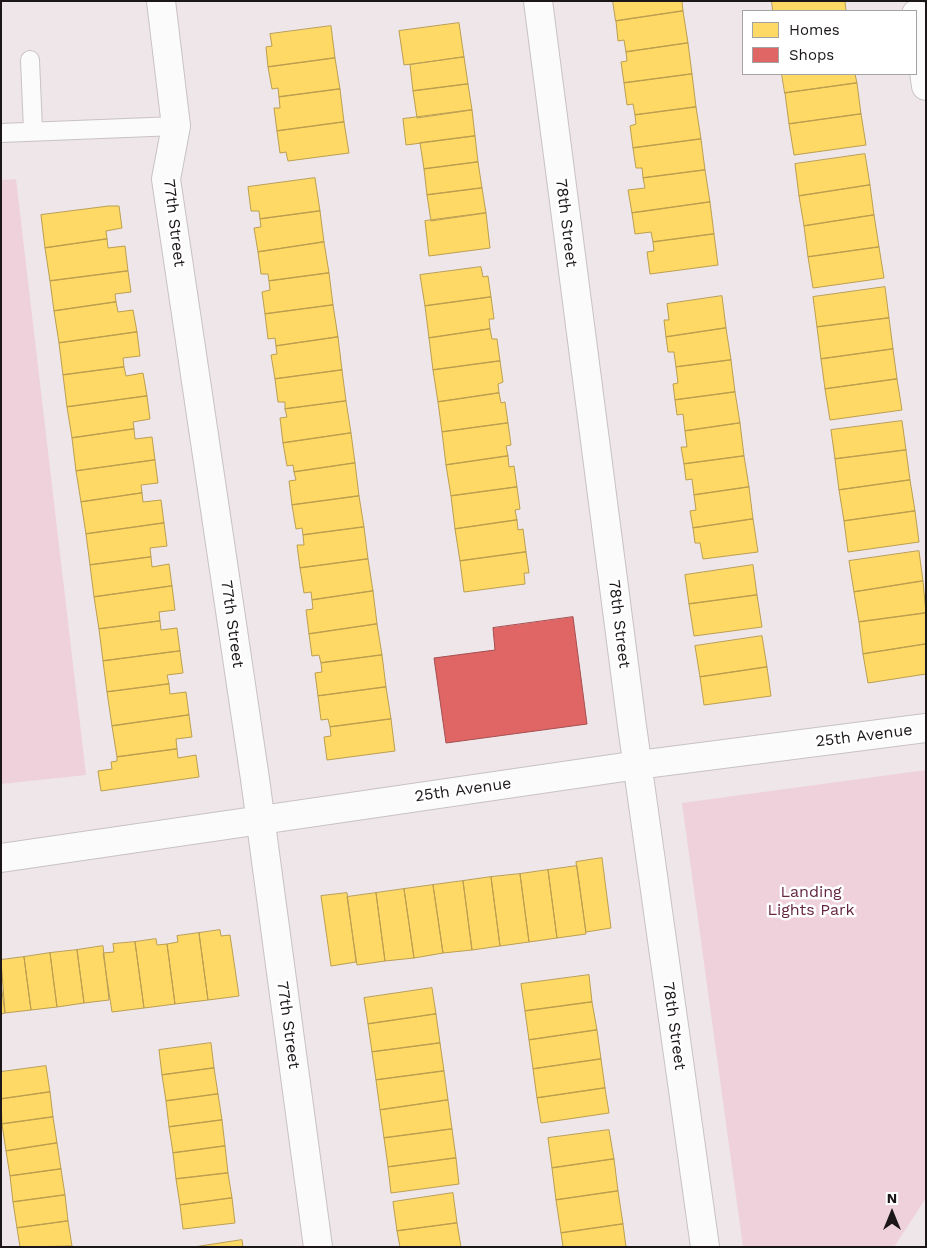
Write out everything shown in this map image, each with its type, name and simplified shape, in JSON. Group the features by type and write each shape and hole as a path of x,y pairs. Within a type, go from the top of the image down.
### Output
{"street":[{"name":"77th Street","path":"161,1 176,126 166,179 260,819 318,1247"},
{"name":"78th Street","path":"538,1 638,765 705,1247"},
{"path":"917,20 926,86"},
{"name":"25th Avenue","path":"1,858 638,765 926,728"}],"lane":[{"path":"30,60 33,130"},
{"path":"1,133 33,130 176,126"}],"green space":[{"path":"16,179 86,775 1,784 1,180"},
{"name":"Landing Lights Park","path":"926,770 926,1198 894,1247 743,1247 682,803"}],"building: Homes":[{"path":"613,1 682,1 683,11 616,21"},
{"path":"772,1 845,1 846,10 773,10"},
{"path":"683,11 688,43 626,52 624,40 618,41 616,21"},
{"path":"459,23 464,57 404,65 399,31"},
{"path":"331,26 335,58 268,67 266,47 272,46 270,34"},
{"path":"688,43 692,74 624,83 621,62 627,61 626,52"},
{"path":"464,57 468,84 413,91 410,65"},
{"path":"335,58 340,89 279,97 278,88 272,89 268,67"},
{"path":"692,74 696,107 635,115 633,104 627,105 624,83"},
{"path":"782,75 855,75 857,83 785,93"},
{"path":"857,83 861,114 789,124 785,93"},
{"path":"468,84 472,110 417,118 413,91"},
{"path":"340,89 344,122 277,131 274,108 280,108 279,97"},
{"path":"696,107 701,139 633,148 630,126 636,124 635,115"},
{"path":"472,110 475,136 406,145 403,119"},
{"path":"861,114 866,145 794,155 789,124"},
{"path":"344,122 349,153 288,161 286,152 280,153 277,131"},
{"path":"475,136 478,162 424,169 420,143"},
{"path":"701,139 705,170 643,178 642,168 636,168 633,148"},
{"path":"865,154 870,185 799,196 795,164"},
{"path":"478,162 482,188 427,195 424,169"},
{"path":"705,170 710,202 632,213 628,190 645,188 643,178"},
{"path":"315,178 320,211 260,219 259,211 251,211 248,187"},
{"path":"870,185 874,215 804,226 799,196"},
{"path":"482,188 486,213 431,221 427,195"},
{"path":"710,202 714,234 653,242 651,232 635,234 632,213"},
{"path":"119,206 122,228 106,231 107,239 45,248 41,215"},
{"path":"320,211 324,242 258,252 254,228 261,227 260,219"},
{"path":"486,213 490,248 429,256 425,221"},
{"path":"874,215 879,247 808,257 804,226"},
{"path":"714,234 718,265 650,274 647,252 654,251 653,242"},
{"path":"107,239 108,248 125,246 128,271 50,281 45,248"},
{"path":"324,242 329,273 269,281 268,274 261,274 258,252"},
{"path":"879,247 884,278 813,288 808,257"},
{"path":"481,267 483,277 488,276 491,297 425,306 420,275"},
{"path":"128,271 131,292 115,294 116,302 54,311 50,281"},
{"path":"329,273 333,305 265,314 262,292 270,290 269,281"},
{"path":"885,287 889,318 817,327 813,297"},
{"path":"722,296 726,328 666,337 664,320 669,320 667,304"},
{"path":"491,297 494,319 489,319 490,329 429,338 425,306"},
{"path":"116,302 118,312 133,310 137,332 59,343 54,311"},
{"path":"333,305 338,337 276,346 275,338 268,339 265,314"},
{"path":"889,318 893,349 821,359 817,327"},
{"path":"726,328 731,360 676,367 674,352 668,352 666,337"},
{"path":"490,329 492,339 497,339 500,361 433,370 429,338"},
{"path":"137,332 140,356 123,358 124,367 63,375 59,343"},
{"path":"338,337 342,370 275,379 271,355 277,354 276,346"},
{"path":"893,349 897,379 825,389 821,359"},
{"path":"731,360 735,392 675,400 673,384 678,383 676,367"},
{"path":"500,361 503,382 498,384 499,393 438,402 433,370"},
{"path":"124,367 126,376 143,373 147,396 67,407 63,375"},
{"path":"342,370 346,401 285,409 285,402 278,402 275,379"},
{"path":"897,379 902,410 830,420 825,389"},
{"path":"735,392 740,423 685,431 683,414 677,415 675,400"},
{"path":"499,393 501,403 505,402 508,423 442,432 438,402"},
{"path":"147,396 150,419 133,422 134,429 72,438 67,407"},
{"path":"346,401 351,433 283,443 280,418 287,417 285,409"},
{"path":"902,421 906,450 835,459 831,430"},
{"path":"508,423 511,445 506,446 508,456 446,465 442,432"},
{"path":"740,423 744,456 684,464 681,447 687,447 685,431"},
{"path":"134,429 135,439 152,437 155,460 76,471 72,438"},
{"path":"351,433 355,463 294,472 293,465 287,466 283,443"},
{"path":"906,450 910,480 839,490 835,459"},
{"path":"508,456 509,467 514,466 517,487 451,496 446,465"},
{"path":"744,456 749,487 694,495 692,479 686,480 684,464"},
{"path":"155,460 158,483 141,485 142,493 81,502 76,471"},
{"path":"355,463 359,496 292,505 289,481 296,480 294,472"},
{"path":"910,480 915,511 844,521 839,490"},
{"path":"517,487 520,509 515,510 517,520 455,529 451,496"},
{"path":"749,487 753,519 693,528 690,511 696,510 694,495"},
{"path":"142,493 143,502 161,500 164,523 86,534 81,502"},
{"path":"359,496 364,527 303,535 302,528 296,529 292,505"},
{"path":"915,511 919,542 848,552 844,521"},
{"path":"753,519 758,552 703,559 700,543 695,543 693,528"},
{"path":"517,520 518,530 523,529 526,552 460,561 455,529"},
{"path":"164,523 167,546 150,548 151,557 90,565 86,534"},
{"path":"364,527 368,559 300,568 297,545 304,545 303,535"},
{"path":"919,551 923,581 854,592 849,561"},
{"path":"526,552 529,573 524,573 525,584 464,592 460,561"},
{"path":"151,557 152,567 169,564 172,586 94,597 90,565"},
{"path":"368,559 373,591 312,600 311,592 304,593 300,568"},
{"path":"753,565 757,595 689,604 685,575"},
{"path":"923,581 926,613 859,622 854,592"},
{"path":"172,586 175,610 159,612 160,621 99,629 94,597"},
{"path":"373,591 377,624 309,634 306,610 313,609 312,600"},
{"path":"757,595 762,627 694,636 689,604"},
{"path":"926,613 926,644 863,654 859,622"},
{"path":"160,621 161,630 177,628 180,651 103,661 99,629"},
{"path":"377,624 382,655 321,663 319,655 312,656 309,634"},
{"path":"762,636 767,667 700,677 695,646"},
{"path":"926,644 926,674 868,683 863,654"},
{"path":"180,651 183,673 167,675 169,684 107,692 103,661"},
{"path":"382,655 386,687 318,696 315,673 322,672 321,663"},
{"path":"767,667 771,696 704,705 700,677"},
{"path":"169,684 170,694 186,692 189,715 112,726 107,692"},
{"path":"386,687 391,719 330,727 328,719 321,720 318,696"},
{"path":"189,715 192,737 176,739 177,749 117,757 112,726"},
{"path":"391,719 395,751 327,760 324,737 331,736 330,727"},
{"path":"177,749 178,758 196,755 199,777 101,791 98,771 112,769 111,762 117,761 117,757"},
{"path":"602,858 611,928 586,932 576,862"},
{"path":"577,866 586,934 557,938 548,870"},
{"path":"548,870 557,938 529,942 520,874"},
{"path":"520,874 529,942 500,946 491,877"},
{"path":"491,877 500,946 472,950 463,881"},
{"path":"463,881 472,950 443,953 433,885"},
{"path":"433,885 443,953 414,958 404,889"},
{"path":"404,889 414,958 385,961 376,893"},
{"path":"347,893 356,962 331,966 321,896"},
{"path":"376,893 385,961 357,965 347,897"},
{"path":"220,930 221,936 230,935 239,996 208,1000 199,933"},
{"path":"199,933 208,1000 175,1004 167,944 178,942 177,936"},
{"path":"156,939 157,945 167,944 175,1004 144,1008 135,942"},
{"path":"135,942 144,1008 112,1012 103,953 114,952 113,944"},
{"path":"103,946 109,1000 84,1003 77,950"},
{"path":"77,950 84,1003 57,1007 50,953"},
{"path":"50,953 57,1007 31,1010 24,957"},
{"path":"24,957 31,1010 5,1013 1,960"},
{"path":"589,975 592,1002 525,1011 521,984"},
{"path":"1,984 5,1013 1,1014"},
{"path":"432,988 436,1014 368,1024 364,998"},
{"path":"592,1002 597,1030 529,1040 525,1011"},
{"path":"436,1014 440,1043 372,1052 368,1024"},
{"path":"597,1030 601,1059 533,1069 529,1040"},
{"path":"211,1043 214,1068 162,1075 159,1050"},
{"path":"440,1043 444,1071 376,1080 372,1052"},
{"path":"601,1059 605,1088 537,1098 533,1069"},
{"path":"46,1066 50,1092 1,1099 1,1072"},
{"path":"214,1068 218,1094 166,1101 162,1075"},
{"path":"444,1071 448,1100 380,1110 376,1080"},
{"path":"605,1088 609,1113 541,1123 537,1098"},
{"path":"50,1092 53,1117 2,1124 1,1099"},
{"path":"218,1094 222,1120 169,1127 166,1101"},
{"path":"448,1100 452,1129 384,1138 380,1110"},
{"path":"53,1117 57,1143 6,1151 2,1124"},
{"path":"222,1120 225,1146 173,1153 169,1127"},
{"path":"452,1129 456,1158 388,1167 384,1138"},
{"path":"609,1130 614,1159 552,1168 548,1138"},
{"path":"57,1143 61,1169 10,1176 6,1151"},
{"path":"225,1146 228,1173 176,1179 173,1153"},
{"path":"456,1158 459,1184 391,1193 388,1167"},
{"path":"614,1159 618,1191 556,1200 552,1168"},
{"path":"61,1169 65,1195 13,1202 10,1176"},
{"path":"228,1173 232,1198 180,1205 176,1179"},
{"path":"618,1191 623,1224 561,1233 556,1200"},
{"path":"453,1193 457,1223 397,1231 393,1202"},
{"path":"65,1195 68,1221 17,1228 13,1202"},
{"path":"232,1198 235,1223 183,1229 180,1205"},
{"path":"68,1221 72,1246 20,1247 17,1228"},
{"path":"457,1223 461,1247 400,1247 397,1231"},
{"path":"623,1224 626,1247 563,1247 561,1233"},
{"path":"242,1240 243,1247 194,1247"}],"building: Shops":[{"path":"573,617 587,724 446,743 434,658 495,650 493,628"}]}
